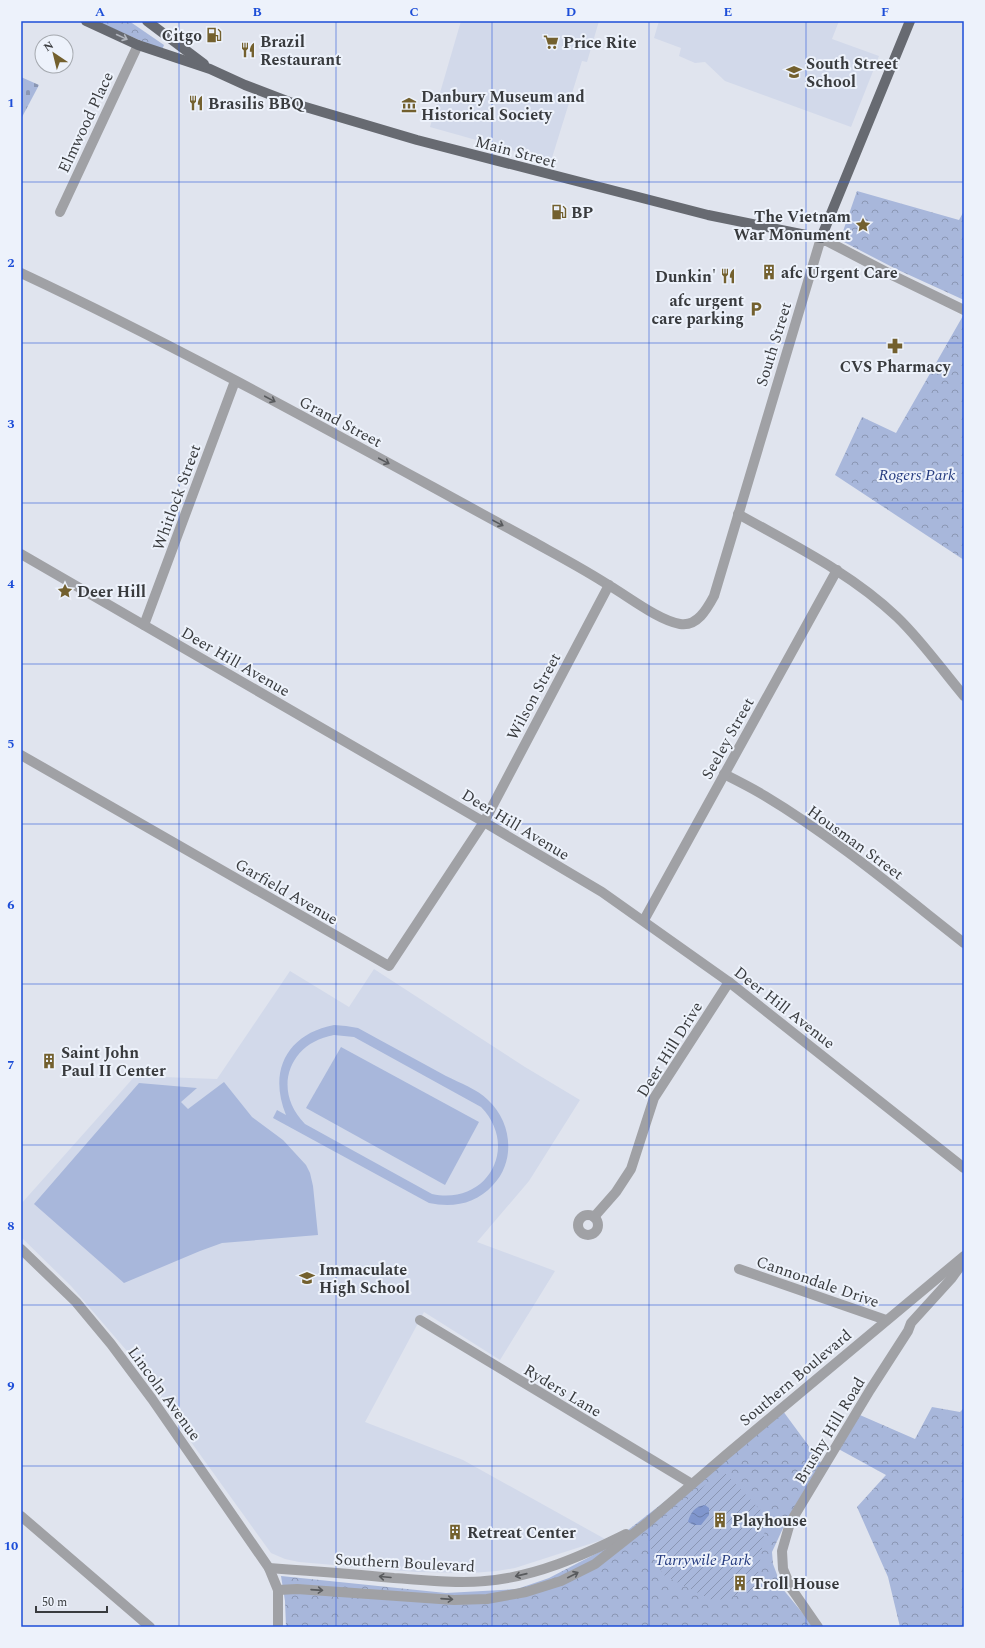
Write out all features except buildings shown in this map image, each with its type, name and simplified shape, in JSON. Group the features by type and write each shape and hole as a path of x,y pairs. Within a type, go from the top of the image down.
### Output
{"main road":[{"name":"Main Street","path":"86,21 138,45 210,69 245,85 292,102 417,140 708,215 821,238"},
{"name":"Main Street","path":"147,21 210,69"},
{"name":"South Street","path":"821,238 910,21"}],"street":[{"name":"Elmwood Place","path":"60,212 138,45"},
{"path":"821,238 964,310"},
{"name":"South Street","path":"642,606 664,619 681,625 695,621 705,612 714,596 821,238"},
{"name":"Grand Street","path":"21,273 81,301 235,381 580,567 642,606"},
{"name":"Whitlock Street","path":"144,624 235,381"},
{"path":"738,514 837,570 867,591 897,617 964,696"},
{"name":"Deer Hill Avenue","path":"21,554 144,624 600,891 644,920 729,982 964,1168"},
{"name":"Seeley Street","path":"644,920 837,570"},
{"name":"Wilson Street","path":"484,822 609,585"},
{"name":"Garfield Avenue","path":"21,755 389,966 484,822"},
{"name":"Housman Street","path":"724,774 765,796 813,828 858,860 964,943"},
{"name":"Deer Hill Drive","path":"594,1217 616,1192 631,1169 654,1098 729,982"},
{"name":"Lincoln Avenue","path":"21,1249 76,1302 111,1344 152,1399 269,1568"},
{"name":"Southern Boulevard","path":"278,1590 297,1589 454,1600 488,1599 526,1592 561,1581 595,1564 647,1523 886,1320 964,1256"},
{"name":"Brushy Hill Road","path":"818,1627 791,1588 783,1569 782,1551 790,1523 912,1323 951,1279 964,1261"},
{"name":"Cannondale Drive","path":"739,1269 886,1320"},
{"name":"Ryders Lane","path":"420,1320 692,1484"},
{"path":"21,1516 150,1627"},
{"name":"Southern Boulevard","path":"269,1568 454,1582 486,1581 522,1575 592,1551 647,1523"},
{"path":"269,1568 278,1590 278,1627"}],"shaded area":[{"path":"461,21 599,21 587,62 582,61 551,161 430,127"},
{"name":"South Street School","path":"659,21 839,21 832,39 879,56 851,127 725,81 705,62 695,63 679,56 681,48 654,38"},
{"name":"Immaculate High School","path":"374,969 525,1067 580,1100 529,1181 477,1242 555,1271 500,1360 424,1312 365,1422 463,1460 605,1539 515,1568 472,1573 416,1572 299,1562 285,1559 271,1553 191,1442 139,1365 71,1286 21,1237 21,1204 135,1076 217,1079 290,971 349,1007"}],"green space":[{"path":"96,21 129,21 164,45 162,50"},
{"path":"21,77 39,85 21,119"},
{"path":"857,191 959,220 964,211 964,300 896,269 840,240"},
{"name":"Rogers Park","path":"964,314 964,560 835,475 862,417 896,433"},
{"path":"334,1025 358,1028 446,1076 474,1089 484,1096 496,1109 502,1119 508,1142 508,1153 505,1165 493,1185 479,1197 464,1203 447,1205 429,1203 273,1118 277,1110 286,1115 281,1099 279,1084 281,1070 286,1057 293,1046 304,1037 318,1030","holes":["334,1035 354,1037 481,1107 492,1123 498,1139 497,1155 492,1170 482,1182 468,1191 451,1195 432,1194 305,1124 295,1111 289,1097 288,1083 290,1070 296,1058 305,1048 318,1040"]},
{"path":"341,1047 479,1122 445,1185 306,1108"},
{"path":"224,1082 252,1117 283,1140 306,1165 310,1173 313,1186 318,1235 222,1243 124,1283 34,1204 139,1083 197,1088 181,1102 188,1109"},
{"name":"Tarrywile Park","path":"780,1407 822,1464 784,1526 772,1552 773,1564 782,1588 814,1627 286,1627 285,1601 281,1576 446,1593 517,1589 549,1578 601,1551 695,1478"},
{"path":"932,1407 960,1412 964,1408 964,1627 900,1627 888,1577 857,1507 886,1475 833,1446 853,1412 915,1439"},
{"path":"723,1471 767,1517 755,1591 714,1601 665,1576 656,1564 649,1542 660,1521"}],"water":[{"path":"705,1505 709,1508 709,1515 701,1525 694,1525 688,1522 694,1510"}],"place":[{"name":"Citgo","path":"214,35"},
{"name":"Price Rite","path":"551,42"},
{"name":"Brazil Restaurant","path":"248,50"},
{"name":"South Street School","path":"794,72"},
{"name":"Brasilis BBQ","path":"196,103"},
{"name":"Danbury Museum and Historical Society","path":"409,105"},
{"name":"BP","path":"559,212"},
{"name":"The Vietnam War Monument","path":"863,225"},
{"name":"afc Urgent Care","path":"769,272"},
{"name":"Dunkin'","path":"728,276"},
{"name":"afc urgent care parking","path":"756,309"},
{"name":"CVS Pharmacy","path":"895,346"},
{"name":"Deer Hill","path":"65,591"},
{"name":"Saint John Paul II Center","path":"49,1061"},
{"name":"Immaculate High School","path":"307,1278"},
{"name":"Playhouse","path":"720,1520"},
{"name":"Retreat Center","path":"455,1532"},
{"name":"Troll House","path":"740,1583"}]}
